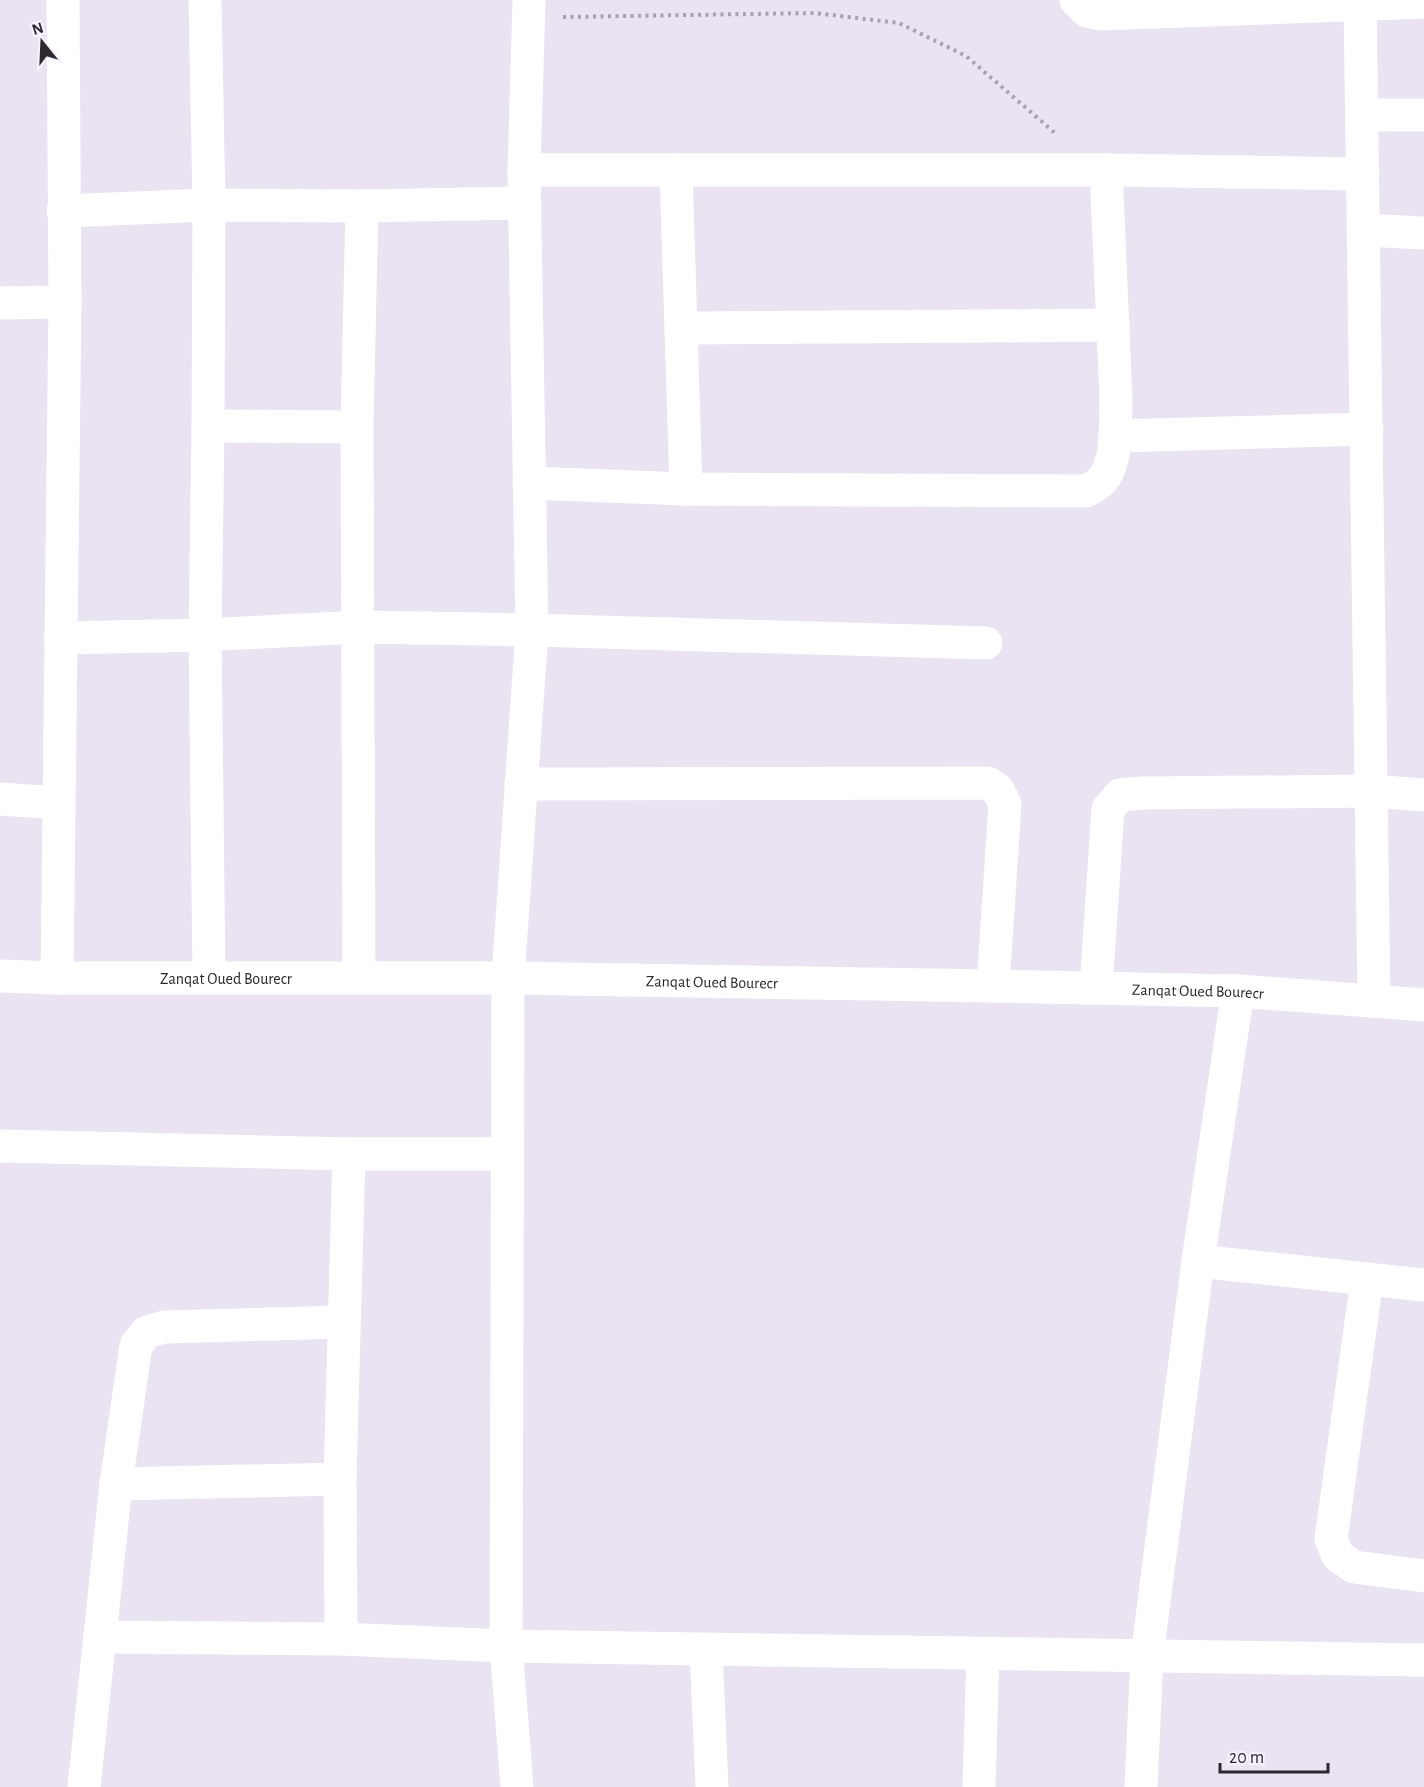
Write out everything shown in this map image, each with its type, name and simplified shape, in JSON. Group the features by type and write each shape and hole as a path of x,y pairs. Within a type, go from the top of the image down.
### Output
{"street":[{"path":"57,978 65,302 63,0"},
{"path":"206,0 208,426 205,635 208,977"},
{"path":"1076,0 1087,11 1100,14 1360,2 1424,2"},
{"path":"1360,2 1374,1001"},
{"path":"517,1787 506,1646 508,978 532,630 524,170 529,9"},
{"path":"1362,116 1424,115"},
{"path":"524,170 1102,170 1363,174"},
{"path":"529,483 686,489 1086,491 1102,480 1111,466 1115,436 1113,325 1102,170"},
{"path":"676,171 686,489"},
{"path":"63,211 208,205 362,206 525,203"},
{"path":"359,977 357,427 362,206"},
{"path":"1364,230 1424,233"},
{"path":"0,303 65,302"},
{"path":"681,328 1113,325"},
{"path":"208,426 357,427"},
{"path":"1115,436 1367,429"},
{"path":"60,638 205,635 358,627 986,643"},
{"path":"522,784 988,783 998,790 1005,804 993,986"},
{"path":"1096,988 1108,809 1120,795 1372,791 1424,795"},
{"path":"0,799 58,804"},
{"name":"Zanqat Oued Bourecr","path":"0,976 508,978 1096,988 1238,991 1424,1005"},
{"path":"1141,1787 1147,1656 1198,1262 1238,991"},
{"path":"0,1146 350,1154 507,1154"},
{"path":"341,1639 340,1479 350,1154"},
{"path":"1198,1262 1424,1285"},
{"path":"1367,1279 1331,1539 1338,1556 1354,1567 1424,1576"},
{"path":"84,1787 116,1484 136,1345 147,1332 164,1327 344,1322"},
{"path":"116,1484 340,1479"},
{"path":"100,1637 341,1639 506,1646 706,1650 1424,1660"},
{"path":"706,1650 711,1787"},
{"path":"980,1787 983,1654"}],"path":[{"path":"529,9 814,13 899,23 966,56 1102,170"}]}
